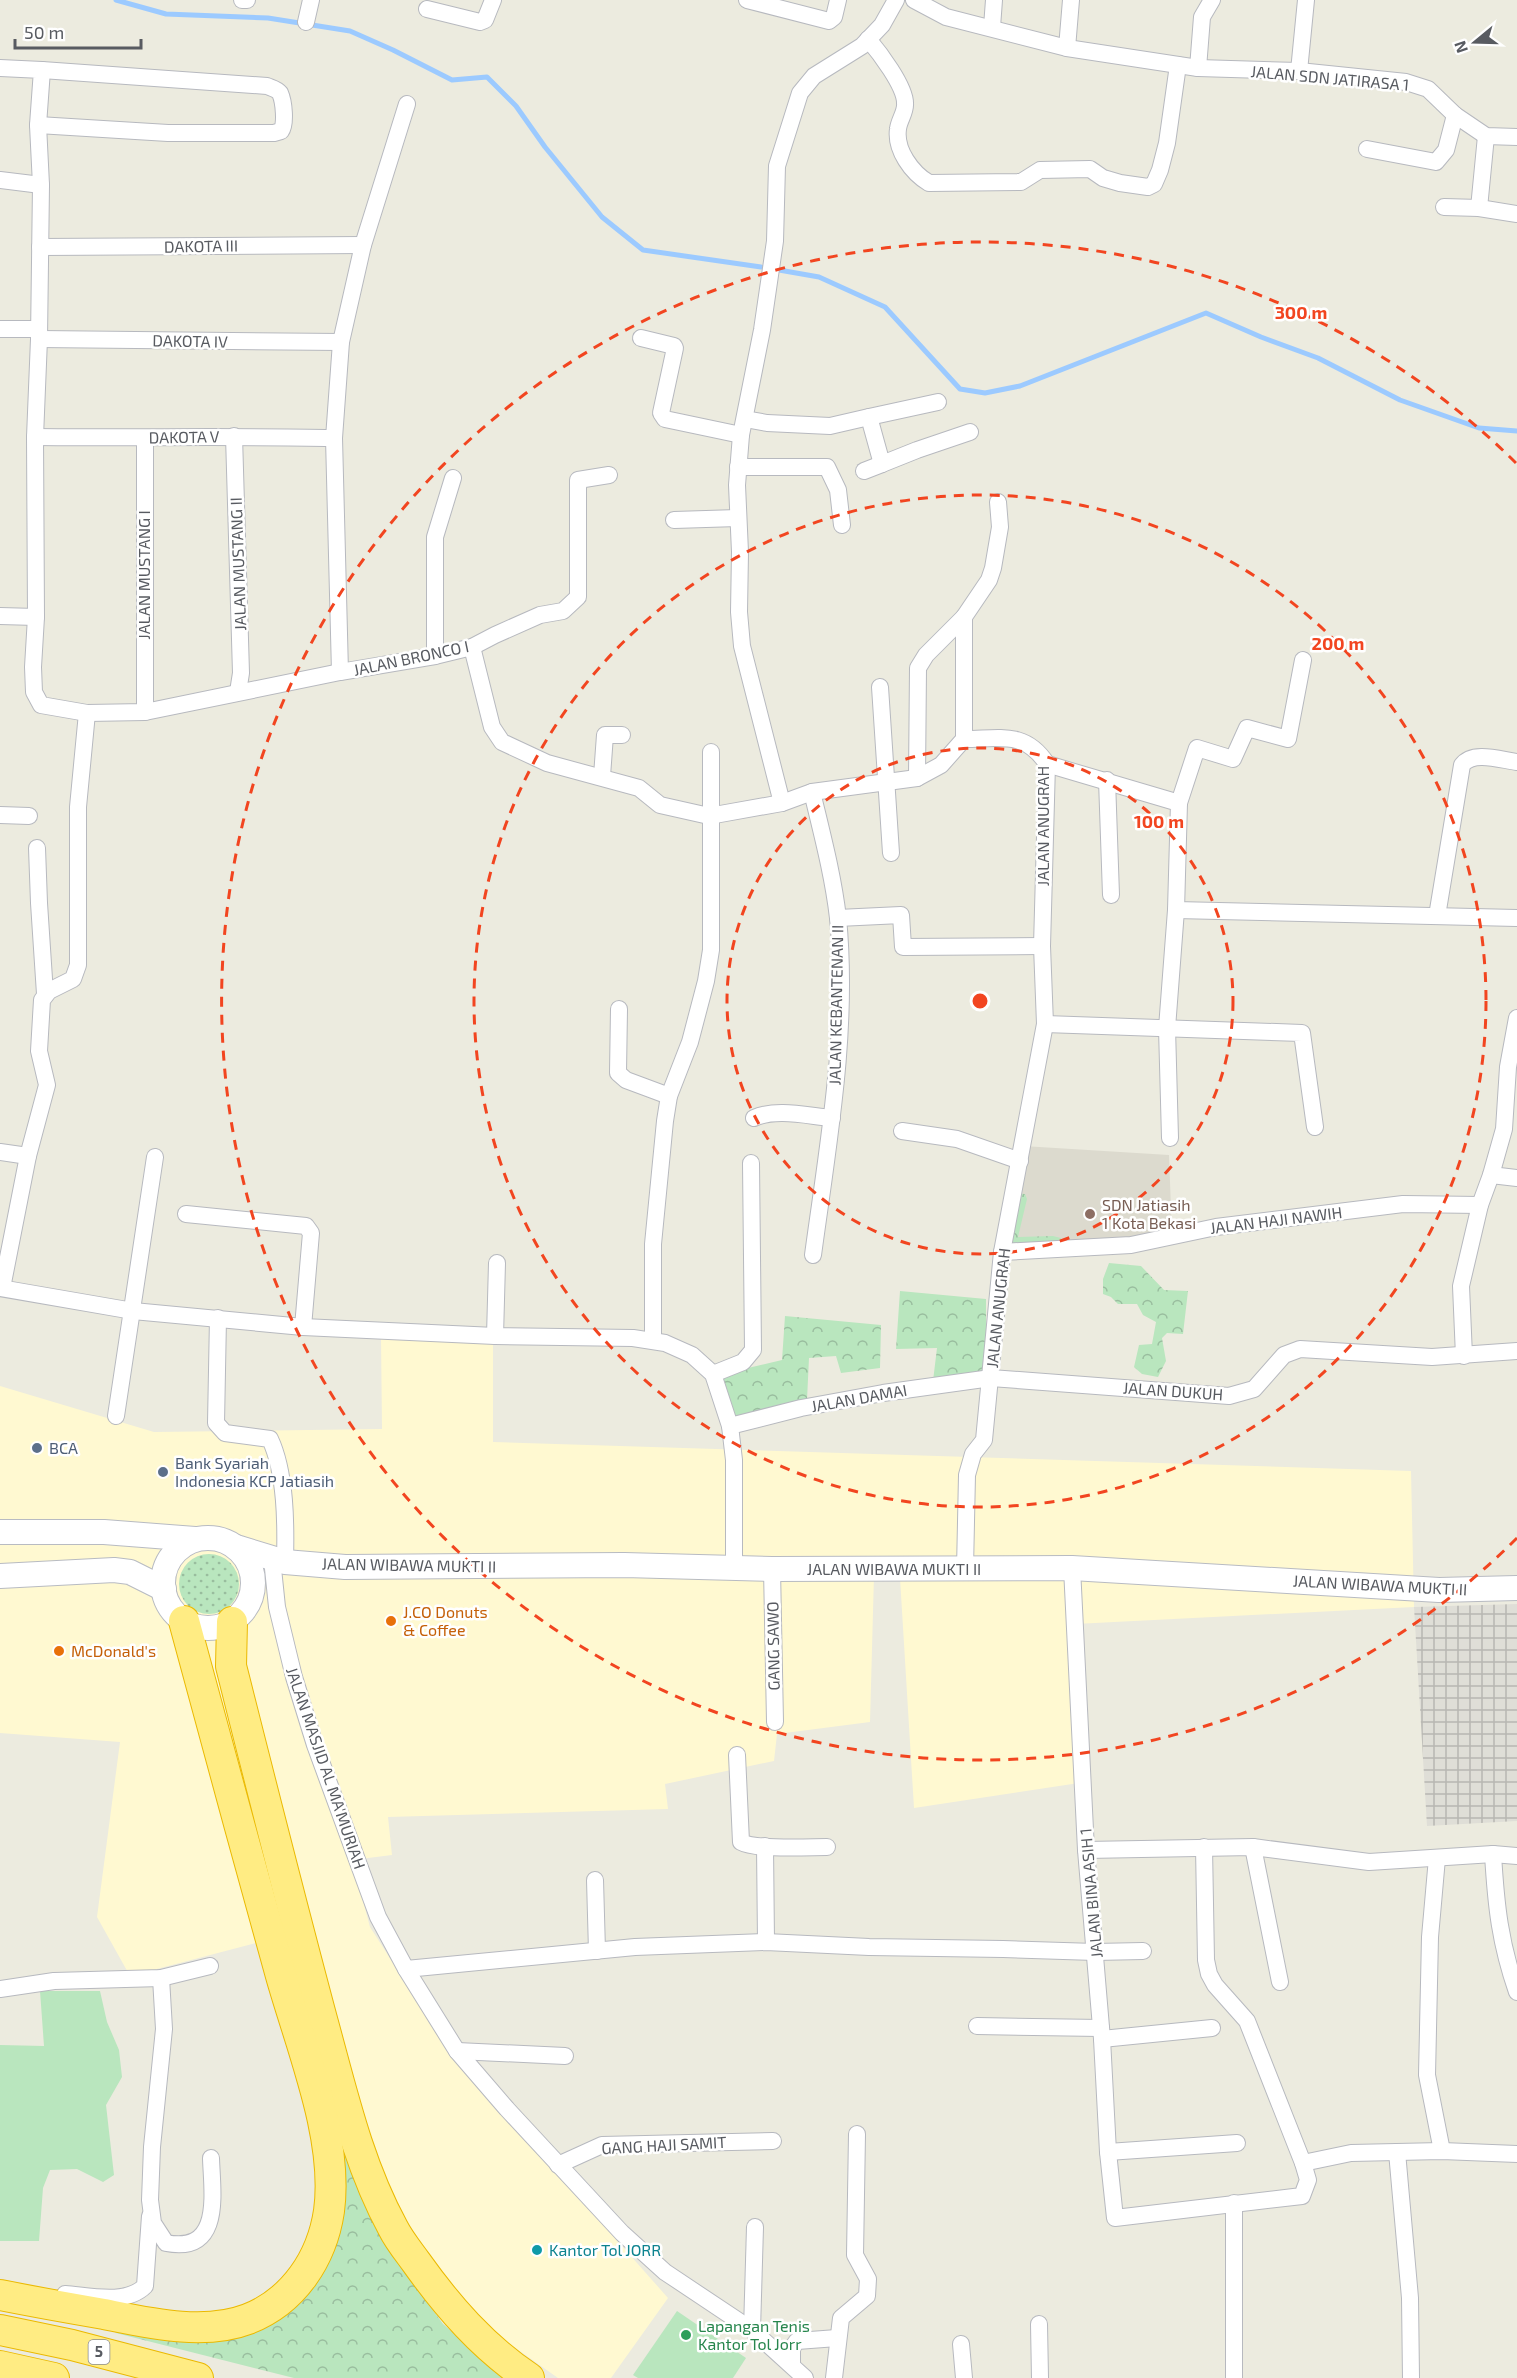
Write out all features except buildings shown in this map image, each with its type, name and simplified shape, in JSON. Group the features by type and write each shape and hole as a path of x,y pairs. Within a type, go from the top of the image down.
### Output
{"highway":[{"path":"0,2295 172,2327 202,2327 226,2323 247,2319 278,2302 293,2289 317,2256 323,2239 329,2210 330,2170 325,2127 255,1884 184,1621"},
{"path":"232,1622 231,1666 313,1985 358,2148 379,2202 394,2231 425,2276 464,2325 508,2364 529,2378"},
{"name":"5","path":"0,2330 72,2345 198,2378"},
{"path":"0,2367 54,2378"}],"main road":[{"path":"0,1532 104,1532 195,1539 216,1538 236,1546 248,1560 254,1578 252,1596"},
{"path":"195,1539 181,1546 170,1558 164,1573 164,1589 170,1607 184,1621 199,1627 216,1628 232,1622 243,1612 278,1561"},
{"name":"JALAN WIBAWA MUKTI II","path":"236,1546 278,1561 345,1567 624,1565 735,1569 1072,1568 1439,1590 1517,1588"},
{"path":"0,1576 114,1570 130,1572 164,1589"}],"street":[{"path":"242,0 247,0"},
{"path":"306,22 311,0"},
{"path":"427,9 480,22 485,20 493,0"},
{"path":"747,0 829,21 834,17 838,0"},
{"path":"782,803 742,645 739,612 738,518 738,467 743,427 768,294 775,241 777,166 800,93 814,76 849,56 868,39 882,25 896,0"},
{"name":"JALAN SDN JATIRASA 1","path":"914,0 946,17 1067,48 1198,68 1299,72 1406,82 1428,89 1455,115 1486,136"},
{"path":"992,27 994,0"},
{"path":"1067,48 1071,0"},
{"path":"1198,68 1202,17 1212,0"},
{"path":"1299,72 1306,0"},
{"path":"868,39 879,51 905,101 898,129 901,148 913,170 929,183 1021,182 1040,170 1090,169 1103,178 1148,187 1154,184 1161,170 1178,65"},
{"path":"0,69 267,86 281,95 285,124 281,131 274,133 168,133 38,124"},
{"path":"0,616 36,617 35,437 41,185 38,124 42,70"},
{"path":"340,672 334,438 341,342 363,245 407,104"},
{"path":"1367,149 1436,162 1446,150 1455,115"},
{"path":"1479,208 1486,136 1517,137"},
{"path":"0,180 41,185"},
{"path":"1444,207 1479,208 1517,214"},
{"name":"DAKOTA III","path":"40,248 363,245"},
{"name":"DAKOTA IV","path":"0,329 39,334 341,342"},
{"path":"641,339 674,345 675,348 661,413 665,419 743,427 767,423 830,426 938,402"},
{"path":"869,417 882,464"},
{"path":"864,471 970,432"},
{"name":"JALAN MUSTANG II","path":"234,436 241,673 238,692"},
{"name":"DAKOTA V","path":"35,437 334,438"},
{"name":"JALAN MUSTANG I","path":"145,438 145,712"},
{"path":"738,467 827,467 837,490 842,525"},
{"name":"JALAN BRONCO I","path":"36,617 33,680 38,702 45,707 87,713 145,712 472,647 531,618 563,611 578,597 578,480 609,475"},
{"path":"435,656 435,537 453,478"},
{"path":"917,778 918,668 926,655 964,617 989,580 1000,527 998,502"},
{"path":"674,520 738,518"},
{"path":"472,647 492,727 502,742 547,763 602,776 639,788 660,805 709,816 782,803 812,792 917,778 941,765 964,739 964,617"},
{"path":"1170,1138 1167,1028 1176,910 1179,803 1197,748 1233,759 1247,728 1288,739 1303,660"},
{"path":"880,687 891,853"},
{"path":"45,994 71,981 78,965 78,807 87,713"},
{"path":"602,776 605,735 622,735"},
{"name":"JALAN ANUGRAH","path":"964,739 1018,739 1037,749 1047,764 1042,946 1046,1024 1002,1252 984,1440 973,1454 967,1475 965,1569"},
{"path":"653,1340 653,1244 669,1095 690,1042 706,981 711,950 709,816 711,752"},
{"path":"1437,916 1462,765 1469,758 1477,757 1517,762"},
{"path":"1047,764 1179,803"},
{"path":"1107,780 1111,895"},
{"name":"JALAN KEBANTENAN II","path":"812,792 827,851 838,918 840,973 839,1048 813,1255"},
{"path":"0,815 30,816"},
{"path":"37,848 45,994 40,1006 39,1051 47,1085 28,1156 1,1288 133,1311 303,1327 495,1336 653,1340 665,1343 692,1355 713,1374 730,1426 734,1460 735,1569"},
{"path":"1176,910 1517,918"},
{"path":"838,918 902,915 903,947 1042,946"},
{"path":"620,1009 618,1073 626,1080 669,1095"},
{"path":"1464,1356 1461,1286 1480,1205 1504,1128 1508,1067 1517,1018"},
{"path":"1046,1024 1302,1033 1314,1127"},
{"path":"754,1118 762,1114 832,1118"},
{"path":"902,1131 957,1139 1020,1161"},
{"path":"0,1152 28,1156"},
{"path":"116,1416 155,1157"},
{"path":"713,1374 743,1362 753,1350 751,1163"},
{"path":"1491,1175 1517,1178"},
{"name":"JALAN HAJI NAWIH","path":"1002,1252 1131,1245 1216,1227 1403,1204 1480,1205"},
{"path":"186,1214 306,1226 311,1233 303,1327"},
{"path":"495,1336 496,1263"},
{"name":"JALAN MASJID AL MA'MURIAH","path":"218,1318 216,1423 225,1433 270,1439 275,1449 287,1518 278,1561 277,1607 285,1641 315,1745 378,1917 406,1969 457,2051 605,2217 665,2272 752,2330 806,2378"},
{"name":"JALAN DUKUH","path":"991,1378 1229,1396 1254,1389 1284,1355 1300,1349 1432,1357 1517,1351"},
{"name":"JALAN DAMAI","path":"730,1426 801,1408 991,1378"},
{"name":"JALAN BINA ASIH 1","path":"1072,1568 1086,1850 1115,2218 1234,2203"},
{"name":"GANG SAWO","path":"772,1569 775,1722"},
{"path":"737,1755 741,1842 746,1845 827,1847"},
{"path":"765,1846 765,1942"},
{"path":"1086,1850 1204,1846 1253,1847 1369,1862 1494,1854 1517,1856"},
{"path":"1204,1846 1206,1960 1209,1974 1215,1985 1247,2021 1308,2180 1302,2196 1234,2203 1234,2378"},
{"path":"1253,1847 1280,1982"},
{"path":"1494,1854 1497,1911 1508,1966 1517,1992"},
{"path":"1437,1858 1430,1937 1427,2074 1442,2151"},
{"path":"595,1880 597,1951"},
{"path":"406,1969 597,1951 765,1942 869,1947 1095,1952 1143,1950"},
{"path":"0,1989 54,1981 161,1978 210,1966"},
{"path":"0,2283 38,2293 115,2297 137,2294 145,2286 152,2147 164,2029 161,1978"},
{"path":"977,2026 1102,2033 1212,2028"},
{"path":"457,2051 565,2056"},
{"path":"834,2378 841,2318 867,2296 867,2278 855,2255 856,2134"},
{"name":"GANG HAJI SAMIT","path":"558,2165 602,2145 773,2141"},
{"path":"1108,2152 1237,2143"},
{"path":"1303,2163 1351,2153 1442,2151 1517,2154"},
{"path":"1397,2152 1410,2298 1411,2378"},
{"path":"150,2212 157,2231 166,2243 188,2243 202,2237 211,2221 211,2158"},
{"path":"752,2330 755,2227"},
{"path":"1039,2324 1040,2378"},
{"path":"792,2364 792,2348 797,2341 837,2338"},
{"path":"961,2344 964,2378"}],"shaded area":[{"name":"SDN Jatiasih 1 Kota Bekasi","path":"1023,1146 1169,1155 1172,1236 1002,1252"},
{"path":"381,1337 493,1341 493,1442 1411,1471 1414,1607 1075,1624 1079,1783 914,1808 900,1578 874,1575 870,1722 777,1734 774,1761 665,1784 668,1809 388,1817 392,1855 352,1860 370,1927 450,2052 668,2298 611,2378 558,2378 490,2330 402,2229 302,1931 130,1976 97,1917 120,1742 0,1733 0,1386 154,1432 382,1429"},
{"path":"1517,1604 1517,1821 1427,1826 1414,1607"}],"green space":[{"path":"1014,1193 1025,1194 1027,1199 1018,1237 1053,1236 1061,1238 1062,1249 1002,1252"},
{"path":"1109,1263 1141,1266 1164,1290 1188,1291 1183,1334 1167,1333 1162,1338 1166,1361 1158,1377 1142,1374 1134,1367 1139,1345 1152,1344 1156,1322 1143,1315 1137,1304 1118,1304 1111,1297 1103,1294 1103,1279"},
{"path":"900,1291 986,1299 986,1375 933,1381 937,1348 896,1349"},
{"path":"785,1316 881,1325 880,1368 841,1373 836,1356 809,1358 807,1400 736,1418 722,1374 782,1360"},
{"path":"209,1554 230,1563 239,1584 230,1605 209,1614 188,1605 179,1584 188,1563"},
{"path":"40,1991 100,1991 107,2022 119,2050 122,2077 106,2105 114,2175 103,2182 77,2169 50,2170 43,2188 39,2241 0,2241 0,2045 44,2046"},
{"path":"336,2132 402,2267 443,2324 505,2378 294,2378 116,2333 111,2327 160,2335 303,2291"},
{"name":"Lapangan Tenis Kantor Tol Jorr","path":"677,2311 746,2358 733,2378 638,2378 633,2375"}],"waterway":[{"path":"116,0 166,14 268,18 350,31 452,80 487,77 516,106 545,147 602,217 643,250 761,267"},
{"path":"779,270 819,277 885,307 960,389 985,393 1020,386 1206,313 1318,358 1400,400 1479,428 1517,431"}],"place":[{"name":"SDN Jatiasih 1 Kota Bekasi","path":"1090,1214"},
{"name":"BCA","path":"37,1448"},
{"name":"Bank Syariah Indonesia KCP Jatiasih","path":"163,1472"},
{"name":"J.CO Donuts & Coffee","path":"391,1621"},
{"name":"McDonald's","path":"59,1651"},
{"name":"Kantor Tol JORR","path":"537,2250"},
{"name":"Lapangan Tenis Kantor Tol Jorr","path":"686,2335"}]}
